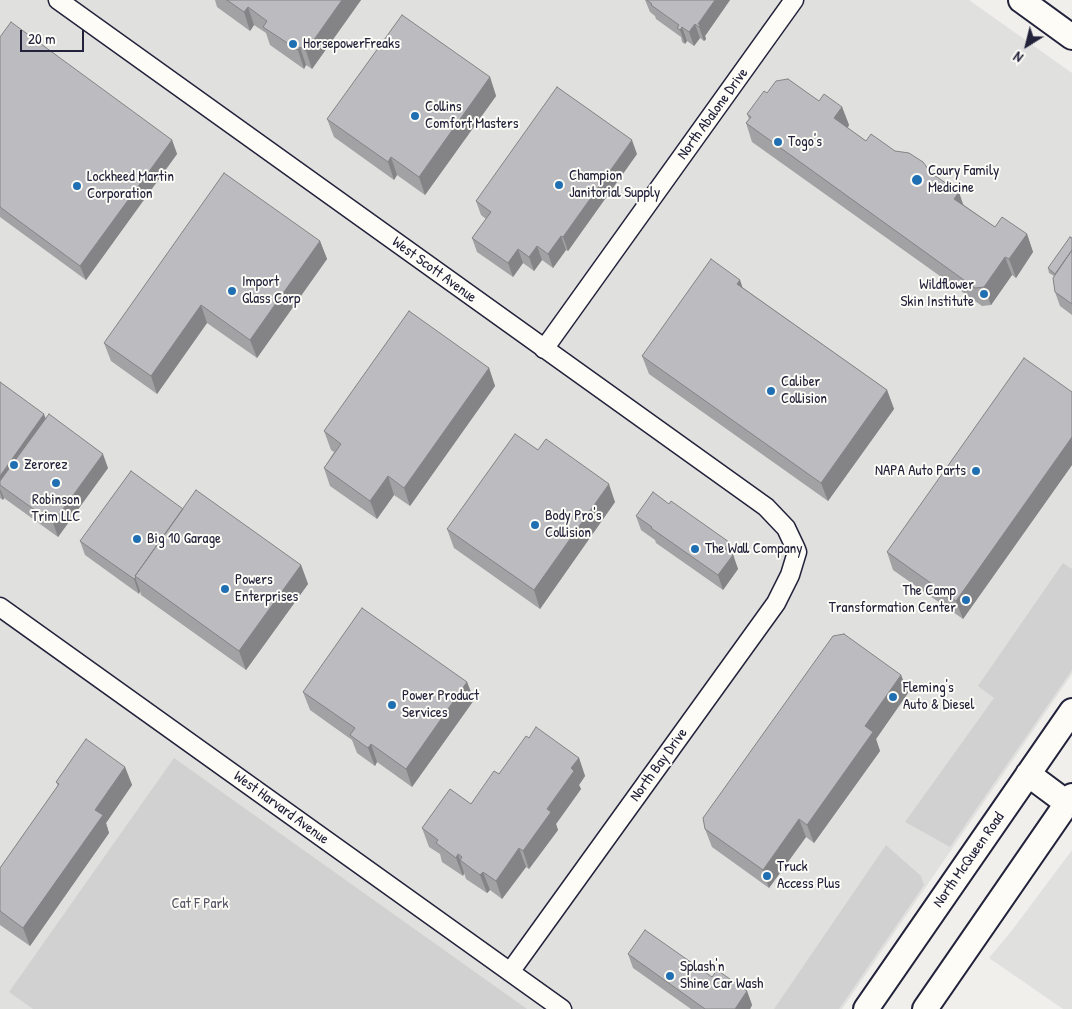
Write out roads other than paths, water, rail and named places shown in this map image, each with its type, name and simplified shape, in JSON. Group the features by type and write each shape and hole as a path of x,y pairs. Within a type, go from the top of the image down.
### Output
{"main road":[{"path":"1021,0 1072,37"},
{"name":"North McQueen Road","path":"866,1009 1072,711"},
{"path":"925,1009 1070,799 1028,774"}],"street":[{"name":"West Scott Avenue","path":"58,0 766,507 786,528 797,552"},
{"name":"North Abalone Drive","path":"544,349 794,0"},
{"name":"North Bay Drive","path":"510,972 776,603 790,575 797,552"},
{"name":"West Harvard Avenue","path":"0,607 562,1009"}],"place":[{"name":"HorsepowerFreaks","path":"293,44"},
{"name":"Collins Comfort Masters","path":"415,116"},
{"name":"Togo's","path":"778,142"},
{"name":"Coury Family Medicine","path":"917,180"},
{"name":"Champion Janitorial Supply","path":"559,185"},
{"name":"Lockheed Martin Corporation","path":"77,186"},
{"name":"Import Glass Corp","path":"232,291"},
{"name":"Wildflower Skin Institute","path":"984,294"},
{"name":"Caliber Collision","path":"771,391"},
{"name":"Zerorez","path":"14,465"},
{"name":"NAPA Auto Parts","path":"976,471"},
{"name":"Robinson Trim LLC","path":"56,483"},
{"name":"Body Pro's Collision","path":"535,525"},
{"name":"Big 10 Garage","path":"137,539"},
{"name":"The Wall Company","path":"695,549"},
{"name":"Powers Enterprises","path":"225,589"},
{"name":"The Camp Transformation Center","path":"966,600"},
{"name":"Fleming's Auto & Diesel","path":"893,697"},
{"name":"Power Product Services","path":"392,705"},
{"name":"Truck Access Plus","path":"767,876"},
{"name":"Splash'n Shine Car Wash","path":"670,976"}],"park label":[{"name":"Cat F Park","path":"200,904"}]}
